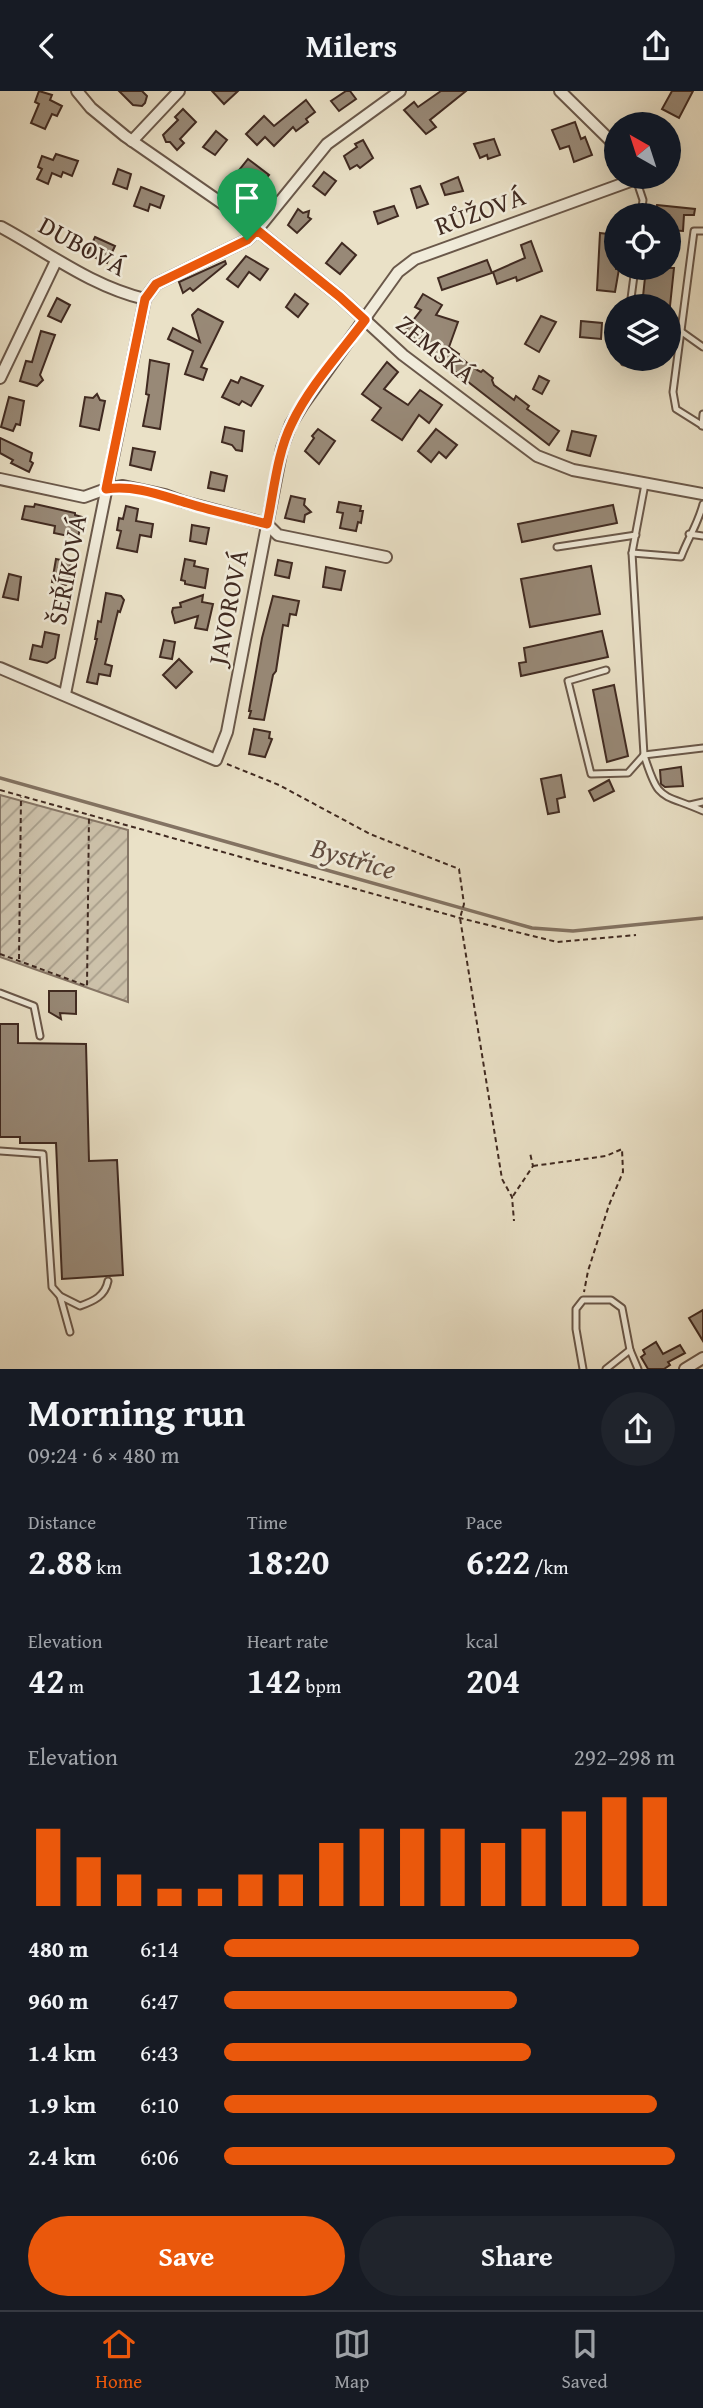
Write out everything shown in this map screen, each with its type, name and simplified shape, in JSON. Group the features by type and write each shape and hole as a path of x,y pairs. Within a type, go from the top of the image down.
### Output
{"street":[{"name":"ZEMSKÁ","path":"77,91 91,108 132,141 257,230 340,297 403,355 537,456 573,470 703,494"},
{"path":"132,141 179,91"},
{"path":"145,299 156,284 247,240 327,144 400,91"},
{"path":"560,91 604,134"},
{"name":"RŮŽOVÁ","path":"365,320 398,272 415,258 605,189"},
{"name":"DUBOVÁ","path":"1,227 38,247 56,261 123,294 145,299"},
{"path":"0,378 56,261"},
{"name":"ŠEŘÍKOVÁ","path":"65,694 145,299"},
{"name":"JAVOROVÁ","path":"216,759 227,732 282,449 291,423 365,320"},
{"path":"0,479 84,497 124,486 267,524 278,535 386,557"},
{"path":"0,667 216,759"},
{"path":"685,1369 703,1358"}],"lane":[{"path":"681,317 694,231 703,231"},
{"path":"681,331 703,347"},
{"path":"675,371 673,392 676,409 702,426 703,414"},
{"path":"645,484 632,552 644,755 653,784 662,795 703,811"},
{"path":"632,552 681,557 689,534 698,525 703,504"},
{"path":"689,534 703,536"},
{"path":"558,547 636,535"},
{"path":"606,670 568,681 591,774 628,773 644,755 703,748"},
{"path":"690,805 703,802"},
{"path":"0,993 34,1006 40,1036"},
{"path":"0,1151 43,1154 52,1287 60,1296 80,1305 93,1302 102,1295 108,1281"},
{"path":"60,1296 71,1332"},
{"path":"583,1369 576,1329 576,1309 583,1300 611,1300 622,1308 629,1350 638,1369"},
{"path":"606,1369 629,1350"}],"path":[{"path":"216,759 279,785 370,834 459,869 464,904 460,918 502,1178 512,1197 514,1221"},
{"path":"0,790 460,918 557,942 636,935"},
{"path":"19,961 20,796"},
{"path":"0,954 87,986 89,815"},
{"path":"533,1166 606,1156 622,1149 622,1172 588,1271 583,1300"},
{"path":"512,1197 533,1166 530,1153"}],"shaded area":[{"path":"0,795 128,830 128,1002 0,957"}],"building":[{"path":"39,91 52,95 50,100 62,106 57,116 52,114 45,129 31,123 39,104 35,102"},
{"path":"119,91 142,91 147,96 145,103 142,106 133,105"},
{"path":"212,91 238,91 224,104"},
{"path":"350,91 356,99 339,111 331,101"},
{"path":"441,91 466,91 430,120 436,127 426,134 404,110 414,102 418,107"},
{"path":"672,91 693,91 681,114 662,109"},
{"path":"306,100 315,112 306,119 308,122 296,131 293,127 274,146 265,137 257,145 246,134 264,116 274,126"},
{"path":"183,109 196,122 180,139 184,143 177,150 170,142 166,142 163,135 178,120 175,117"},
{"path":"575,122 581,139 585,137 592,155 574,162 569,146 560,149 552,130"},
{"path":"216,131 227,140 215,155 203,147"},
{"path":"494,139 500,155 488,159 487,155 480,158 474,144"},
{"path":"363,140 373,158 360,168 357,165 350,169 344,156"},
{"path":"56,154 78,161 72,176 63,172 61,177 52,173 48,184 37,179 42,169 38,167 42,156 53,160"},
{"path":"248,159 269,175 252,195 232,179"},
{"path":"118,169 131,174 127,189 113,184"},
{"path":"324,172 336,181 325,195 313,186"},
{"path":"458,177 463,191 445,195 441,184"},
{"path":"420,186 428,204 417,208 411,189"},
{"path":"141,187 164,196 160,208 150,204 148,211 134,206"},
{"path":"394,206 398,216 378,224 374,212"},
{"path":"681,208 695,209 694,215 684,215 683,231"},
{"path":"298,209 303,213 309,211 308,217 311,219 297,233 288,225"},
{"path":"600,233 604,234 604,280 617,280 615,292 597,290"},
{"path":"95,237 115,246 107,263 87,254"},
{"path":"531,241 542,271 517,281 516,277 497,284 493,272 525,258 521,245"},
{"path":"342,243 356,255 340,274 326,263"},
{"path":"246,256 268,269 260,280 249,272 238,287 227,279"},
{"path":"487,260 492,273 442,290 438,278"},
{"path":"225,261 226,264 193,291 190,288 183,293 179,282"},
{"path":"645,280 673,280 671,294 643,294"},
{"path":"295,294 308,304 298,317 286,307"},
{"path":"423,294 442,305 436,315 458,322 449,347 477,370 483,370 493,378 494,385 514,400 516,396 529,406 527,409 559,431 549,445 404,332 421,310 415,307"},
{"path":"57,298 70,305 61,322 48,316"},
{"path":"198,309 223,322 201,367 207,369 203,380 185,374 193,351 168,339 173,328 200,342 192,315"},
{"path":"541,316 556,322 539,352 525,344"},
{"path":"581,321 602,323 601,339 580,337"},
{"path":"41,331 55,335 40,375 43,380 37,386 20,381 26,361 32,362"},
{"path":"150,360 169,364 160,429 143,426 149,395 146,394"},
{"path":"387,362 398,372 384,389 408,405 420,390 442,405 429,423 419,415 402,440 372,420 381,408 362,394"},
{"path":"539,376 549,381 542,394 533,389"},
{"path":"241,377 263,386 251,406 242,401 239,405 222,397 231,380 238,383"},
{"path":"97,394 100,400 105,401 99,430 80,426 85,397 93,398"},
{"path":"9,397 24,401 20,425 16,424 13,431 1,427"},
{"path":"225,427 244,431 242,451 222,442"},
{"path":"318,429 335,441 319,464 305,451"},
{"path":"436,429 457,445 446,458 439,452 431,462 418,451"},
{"path":"572,431 596,436 590,456 567,450"},
{"path":"0,438 32,453 30,461 33,463 29,472 11,463 13,460 0,453"},
{"path":"133,448 155,452 151,470 130,465"},
{"path":"211,472 227,476 224,491 208,488"},
{"path":"291,496 305,499 304,505 311,512 305,515 304,522 285,518"},
{"path":"339,502 361,506 361,523 358,522 356,531 340,528 343,513 337,512"},
{"path":"35,504 82,517 78,538 54,533 55,526 22,519 25,506 34,507"},
{"path":"613,505 617,523 522,542 518,524"},
{"path":"126,506 138,509 136,521 153,524 151,537 140,535 137,552 117,548 121,531 117,530 119,518 123,519"},
{"path":"192,525 209,528 206,544 190,541"},
{"path":"56,559 71,562 71,580 66,585 52,582"},
{"path":"185,559 195,561 194,566 208,569 205,588 185,584 185,581 181,580"},
{"path":"278,560 292,563 289,578 275,575"},
{"path":"591,566 600,614 530,627 521,579"},
{"path":"326,567 345,571 341,590 323,587"},
{"path":"9,574 21,577 18,600 3,597"},
{"path":"106,593 121,596 124,600 120,612 118,611 105,664 112,666 110,676 99,674 97,684 87,682"},
{"path":"203,595 202,602 213,604 207,630 195,628 198,616 175,623 173,608 181,607 180,603"},
{"path":"273,596 299,601 296,615 290,614 288,626 283,625 276,671 264,720 249,718 262,638"},
{"path":"602,631 608,657 521,676 519,663 526,662 524,648"},
{"path":"45,632 59,635 55,658 47,663 30,659 33,645 42,647"},
{"path":"164,640 175,642 172,659 160,657"},
{"path":"179,659 192,672 176,688 163,675"},
{"path":"614,685 628,756 607,762 593,690"},
{"path":"254,729 270,732 269,738 272,739 265,757 249,754"},
{"path":"681,767 683,786 665,787 661,784 660,770"},
{"path":"561,775 565,797 557,799 559,812 548,814 541,779"},
{"path":"609,780 614,791 594,801 589,791"},
{"path":"49,991 76,991 76,1014 60,1013 61,1019 49,1012"},
{"path":"0,1024 18,1024 18,1043 86,1044 89,1161 117,1160 123,1275 62,1279 56,1143 20,1143 20,1137 0,1137"},
{"path":"703,1310 703,1341 689,1318"},
{"path":"656,1342 663,1354 680,1345 685,1353 668,1362 670,1365 664,1369 648,1369 641,1357 645,1354 643,1350"}],"waterway":[{"name":"Bystřice","path":"0,778 532,928 573,931 703,918"}],"route":[{"path":"257,230 365,320 291,423 282,449 267,524 124,486 106,489 145,299 156,284 247,240 257,230"}]}
